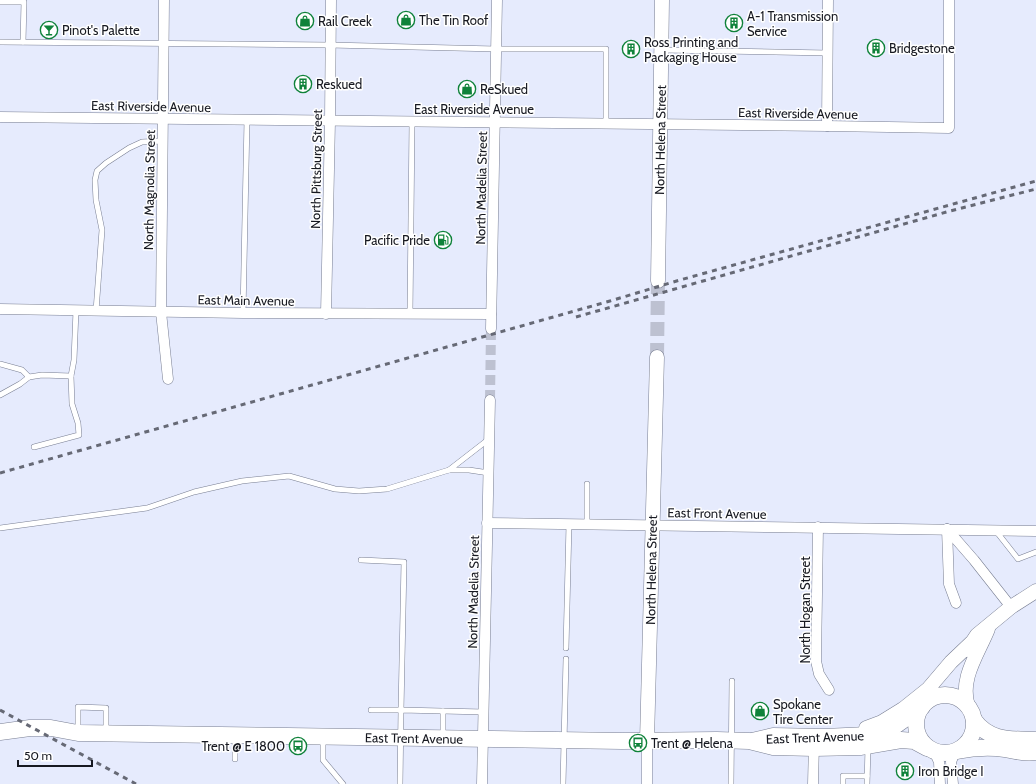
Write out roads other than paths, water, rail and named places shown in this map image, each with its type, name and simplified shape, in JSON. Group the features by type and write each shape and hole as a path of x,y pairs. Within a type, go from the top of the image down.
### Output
{"main road":[{"path":"1036,740 1006,739 992,735 983,729 964,701 952,696 946,695 927,702 917,717 916,728 920,739 931,749 945,754 956,751 991,748 1021,753 1036,752"},
{"name":"East Trent Avenue","path":"749,741 773,747 876,734 903,722 927,702"},
{"path":"956,751 964,747 973,735 975,728 971,713"},
{"name":"East Trent Avenue","path":"2,732 30,728 51,728 78,733 647,741 749,741 773,736 852,748 894,741 914,741 931,749"}],"street":[{"name":"North Magnolia Street","path":"164,0 161,312 168,379"},
{"name":"North Pittsburg Street","path":"326,314 331,0"},
{"name":"North Madelia Street","path":"491,329 497,0"},
{"name":"North Helena Street","path":"658,280 662,0"},
{"path":"827,126 828,0"},
{"name":"East Riverside Avenue","path":"0,116 949,128 949,0"},
{"name":"East Main Avenue","path":"0,309 326,314 491,314"},
{"name":"North Helena Street","path":"647,784 657,357"},
{"name":"North Madelia Street","path":"482,784 490,400"},
{"name":"East Front Avenue","path":"487,523 1036,531"},
{"name":"North Hogan Street","path":"818,527 816,661 819,674 829,690"},
{"path":"948,529 949,584 956,603"},
{"path":"948,529 1011,607"},
{"path":"927,702 940,691 951,677 977,635 1011,607 1036,591"},
{"path":"971,713 965,694 966,683 973,660 981,647 988,627"},
{"path":"773,736 801,731 858,729 873,726 882,722 898,713 928,689 951,662 971,643"},
{"path":"813,784 814,742"},
{"path":"931,749 939,762 940,784"},
{"path":"953,784 952,762 956,751"}],"lane":[{"path":"0,2 24,2 23,42"},
{"path":"0,42 330,45 496,49 606,49 606,123"},
{"path":"661,50 828,53"},
{"path":"243,313 247,120"},
{"path":"410,313 412,122"},
{"path":"96,311 102,230 96,200 95,180 97,171 106,163 129,148 142,142 163,141"},
{"path":"34,447 79,435 78,424 72,404 71,376 74,360 76,310"},
{"path":"0,364 22,370 28,377"},
{"path":"0,396 20,384 28,377 42,375 71,376"},
{"path":"449,470 490,438"},
{"path":"0,528 147,508 194,492 242,481 289,476 335,489 359,492 387,489 449,470 469,470 489,474"},
{"path":"587,484 588,524"},
{"path":"566,648 569,524"},
{"path":"995,530 1018,559 1036,552"},
{"path":"361,560 404,562 400,784"},
{"path":"563,784 566,659"},
{"path":"731,784 732,681"},
{"path":"78,733 78,707 106,708 106,733"},
{"path":"371,710 484,712"},
{"path":"443,711 443,738"},
{"path":"235,735 235,759"},
{"path":"323,737 323,760 343,784"},
{"path":"867,784 868,746"},
{"path":"843,784 843,776 867,776"}],"tunnel":[{"path":"657,357 658,281"},
{"path":"490,400 491,329"}],"railway":[{"path":"0,473 680,280 1036,181"},
{"path":"576,317 950,211 1036,189"},
{"path":"0,710 136,784"}],"place":[{"name":"The Tin Roof","path":"406,20"},
{"name":"Rail Creek","path":"305,21"},
{"name":"A-1 Transmission Service","path":"734,23"},
{"name":"Pinot's Palette","path":"49,30"},
{"name":"Bridgestone","path":"876,48"},
{"name":"Ross Printing and Packaging House","path":"631,49"},
{"name":"Reskued","path":"303,84"},
{"name":"ReSkued","path":"467,89"},
{"name":"Pacific Pride","path":"443,240"},
{"name":"Spokane Tire Center","path":"760,711"},
{"name":"Trent @ Helena","path":"638,743"},
{"name":"Trent @ E 1800","path":"298,746"},
{"name":"Iron Bridge I","path":"905,771"}]}
